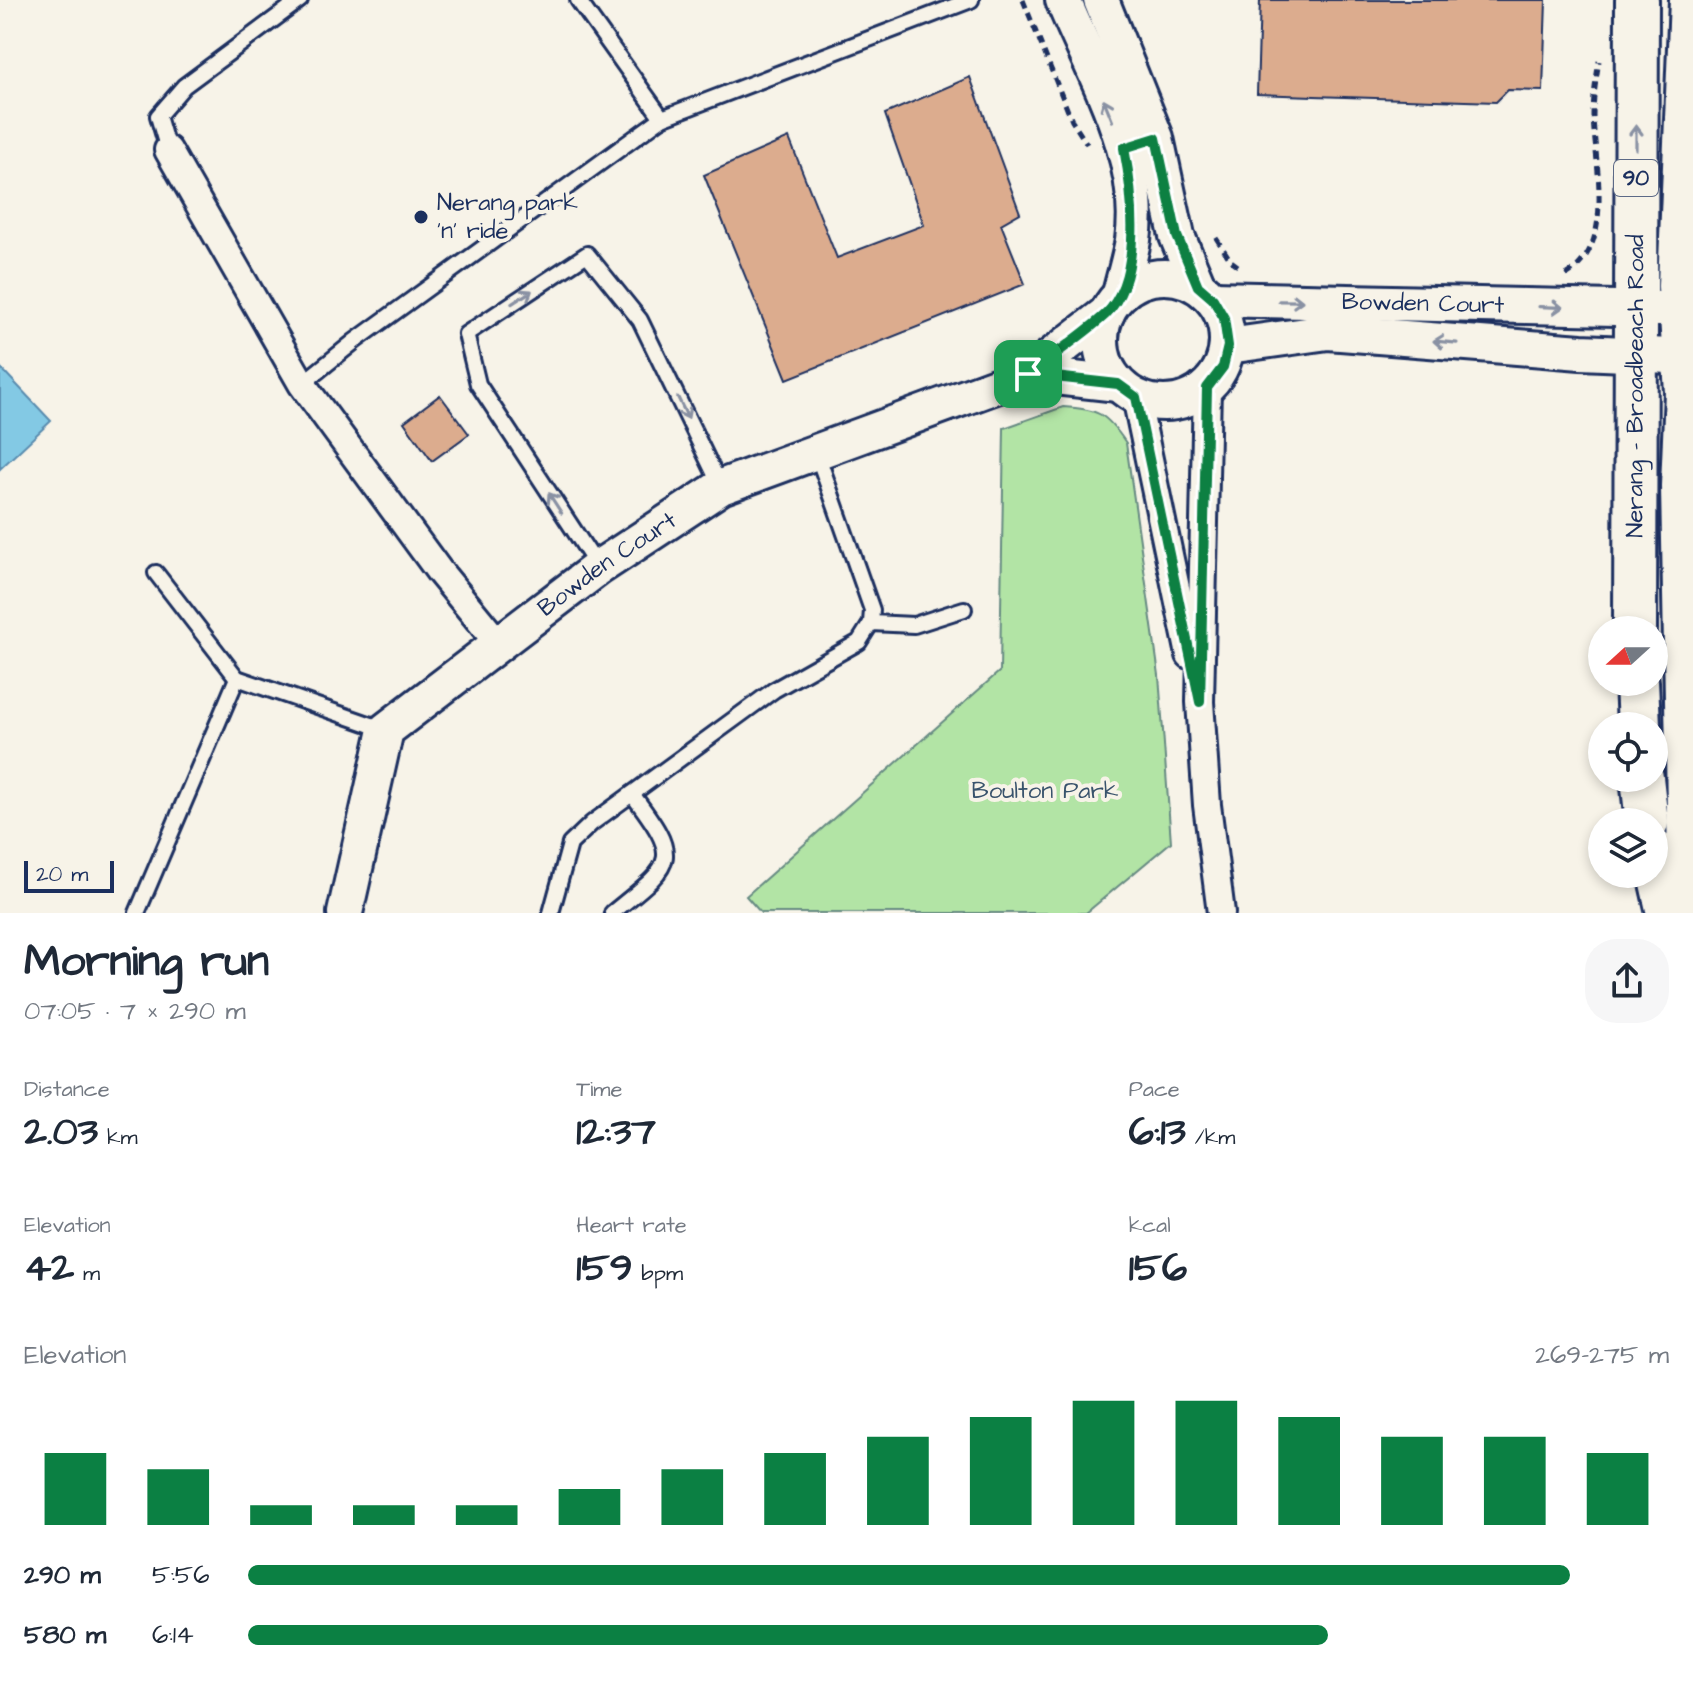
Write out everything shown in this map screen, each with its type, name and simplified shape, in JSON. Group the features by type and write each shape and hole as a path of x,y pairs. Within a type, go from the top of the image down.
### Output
{"main road":[{"name":"Nerang - Broadbeach Road","path":"1635,616 1637,0"},
{"name":"Nerang - Broadbeach Road","path":"1690,913 1686,310 1691,0"},
{"path":"1662,888 1668,913"}],"street":[{"path":"1063,0 1124,148 1132,189 1133,239 1101,346 1109,372 1127,391 1171,404 1188,400 1207,388 1223,367 1228,346 1224,318 1206,292 1177,236 1156,138 1101,0"},
{"path":"168,150 302,384 439,571 498,643"},
{"path":"1113,304 1138,282 1156,277 1178,278 1206,292"},
{"name":"Bowden Court","path":"1206,292 1686,310"},
{"name":"Bowden Court","path":"386,730 598,568 721,487 1028,374 1113,304"},
{"name":"Bowden Court","path":"1228,346 1328,332 1635,355 1688,356"},
{"name":"Bowden Court","path":"1028,374 1127,391"},
{"path":"1207,388 1200,702 1207,805 1221,913"},
{"path":"1127,391 1200,702"},
{"path":"345,913 386,730"}],"lane":[{"path":"168,150 158,116 184,86 300,0"},
{"path":"578,0 662,118"},
{"path":"302,384 348,346 662,118 966,1"},
{"path":"598,568 478,384 466,334 587,254 640,320 721,487"},
{"path":"551,913 570,844 592,823 774,690 859,642 871,623 872,610 816,451"},
{"path":"156,573 237,678 386,730"},
{"path":"871,623 914,625 964,609"},
{"path":"137,913 237,678"},
{"path":"612,913 653,880 666,864 667,846 660,830 632,794"}],"path":[{"path":"1023,0 1072,121 1095,158 1124,148"},
{"path":"1561,277 1589,252 1596,230 1593,112 1599,55"},
{"path":"1214,234 1231,261 1242,268"}],"green space":[{"name":"Boulton Park","path":"1063,407 1100,414 1126,443 1159,675 1171,842 1086,913 761,913 746,896 1000,671 1004,428"}],"water":[{"path":"0,367 51,421 0,469"}],"building":[{"path":"1260,0 1546,0 1543,91 1508,90 1496,102 1257,94"},
{"path":"970,77 1020,213 1001,224 1025,284 787,379 704,175 789,138 837,258 924,225 885,114"},
{"path":"440,395 469,434 432,461 404,422"}],"place":[{"name":"Nerang park 'n' ride","path":"421,217"}],"route":[{"path":"1156,138 1177,236 1198,286 1213,299 1224,318 1228,346 1223,367 1207,388 1200,702 1136,397 1118,384 1028,374 1107,313 1120,294 1133,239 1132,189 1124,148 1156,138"}]}
